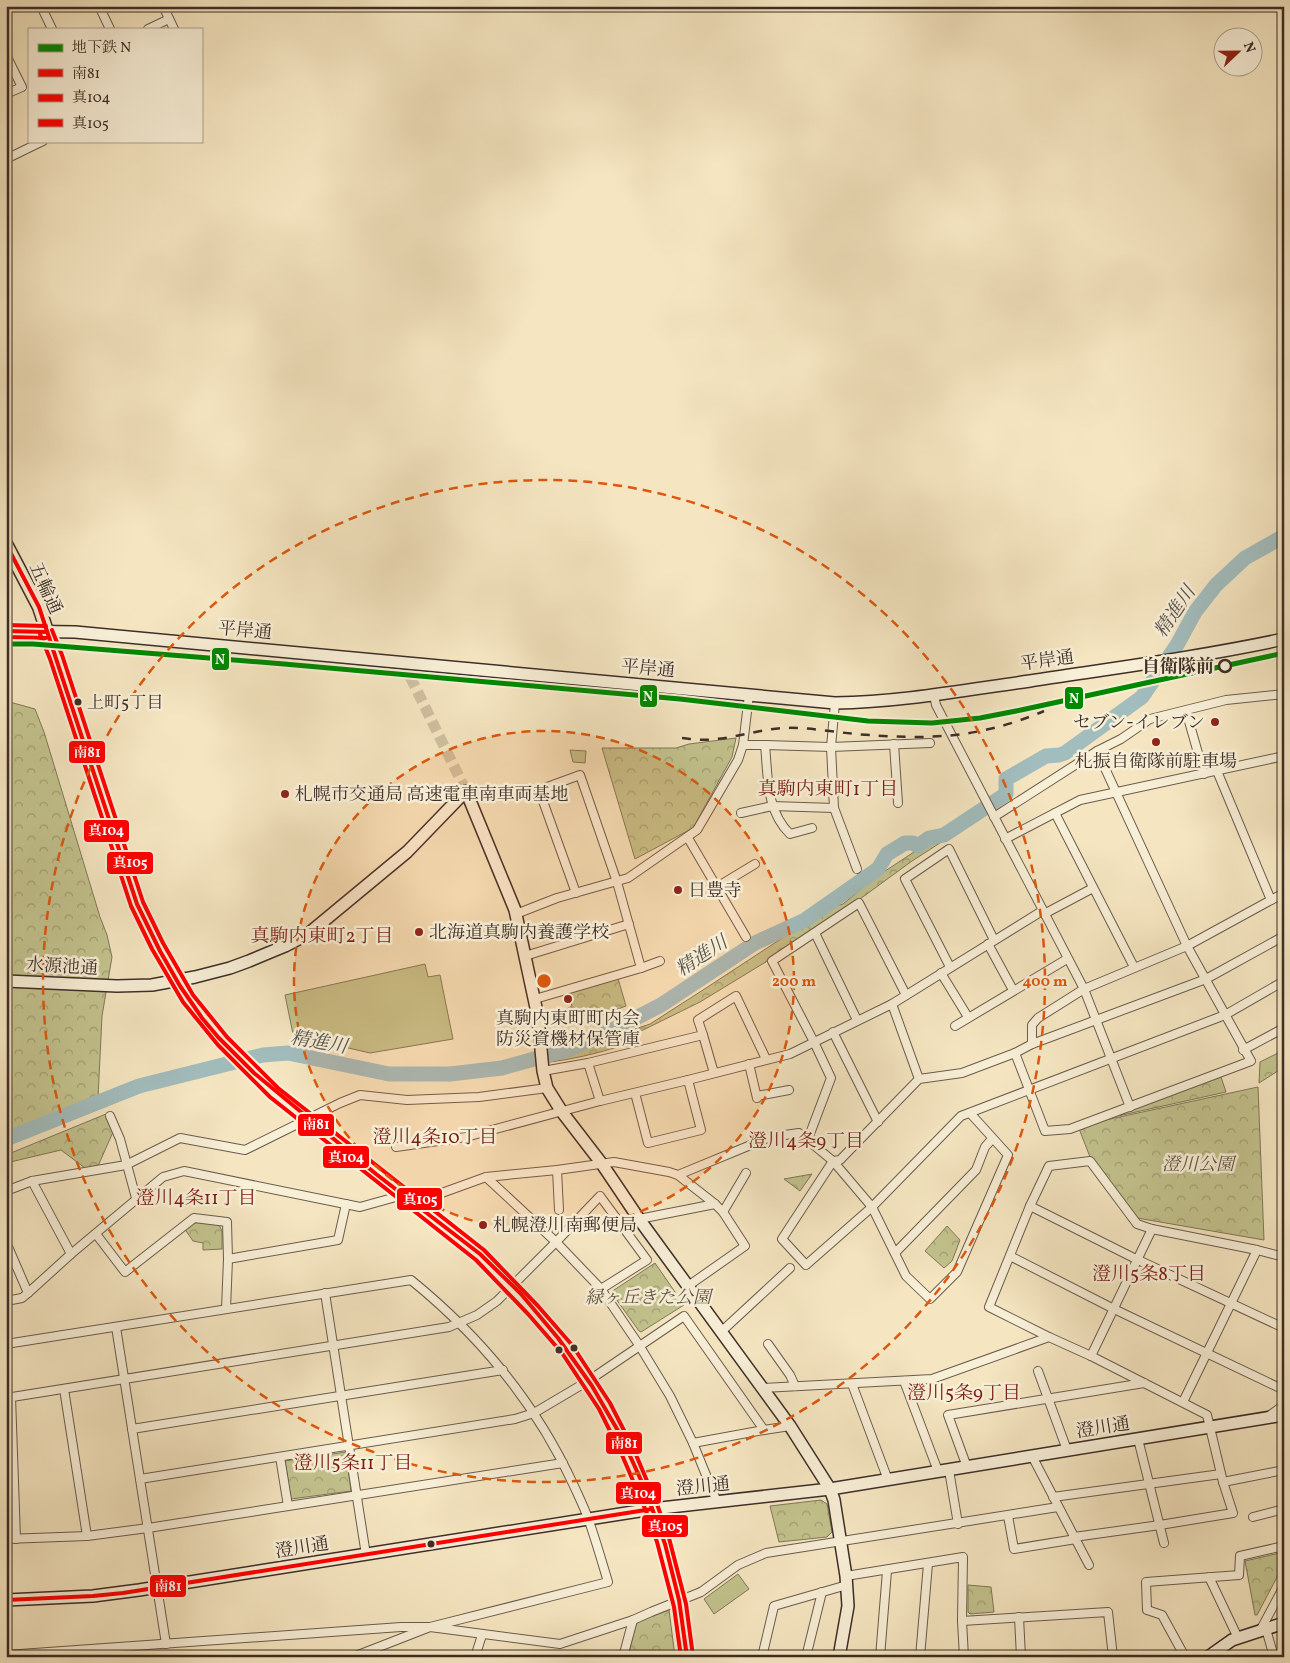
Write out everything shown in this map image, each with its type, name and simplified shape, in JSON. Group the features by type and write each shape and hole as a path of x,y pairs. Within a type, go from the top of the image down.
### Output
{"main road":[{"name":"五輪通","path":"7,546 39,607 137,904 156,946 188,999 222,1041 274,1093 480,1254 567,1349 604,1406 628,1452 652,1509 663,1540 680,1606 687,1657"}],"street":[{"path":"41,6 52,28"},
{"path":"100,6 110,28"},
{"path":"163,6 174,28"},
{"path":"150,28 169,19"},
{"path":"6,55 22,87 6,94"},
{"path":"6,159 41,142"},
{"name":"平岸通","path":"6,632 75,632 835,703 893,700 1183,658 1284,639"},
{"path":"934,694 936,705 1084,990 1130,1107"},
{"path":"993,815 1097,751 1121,739 1150,719 1226,700 1284,694"},
{"path":"749,695 743,745 738,760 697,830 628,878 557,898 516,914 534,999 543,1068 548,1088 562,1112 602,1164 790,1426 830,1489 834,1500 847,1581 848,1606 840,1657"},
{"path":"835,703 831,747 834,808 857,869"},
{"path":"1186,711 1204,774"},
{"path":"743,745 831,747 930,742"},
{"path":"894,744 898,803"},
{"path":"765,745 772,806 778,819 790,834 812,828"},
{"path":"1015,1053 1045,1131 1070,1129 1251,1062 1187,946 1097,751"},
{"path":"1005,839 1080,800 1284,756"},
{"path":"1217,771 1271,900"},
{"path":"576,893 539,790 580,774 617,882 641,968"},
{"name":"水源池通","path":"6,981 117,986 152,985 230,968 285,946 308,934 407,852 466,791 516,914"},
{"path":"741,813 772,806 834,808"},
{"path":"1055,813 1134,967"},
{"path":"688,838 746,937"},
{"path":"950,967 904,879 949,849 1013,990"},
{"path":"716,887 755,864"},
{"path":"396,1147 466,1137 600,1101 790,1054 892,1004 991,942 1093,888"},
{"path":"1032,1044 1032,1024 1038,1018 1084,990 1134,967 1187,946 1284,892"},
{"path":"808,1140 831,1078 772,961 860,903 906,995"},
{"path":"525,956 629,924"},
{"path":"815,933 857,1020"},
{"path":"1284,936 1206,979 1032,1044 1015,1053 962,1073 920,1079 840,1160 834,1161 782,1239 806,1265 872,1207 961,1116 1112,1060 1225,1015 1284,981"},
{"path":"955,1026 1067,959"},
{"path":"534,999 660,961"},
{"path":"941,973 968,1018"},
{"path":"714,1073 698,1020 736,996 766,1059"},
{"path":"892,1004 920,1079"},
{"path":"1243,1050 1284,1028"},
{"path":"834,1032 878,1122"},
{"path":"543,1068 588,1062 703,1035"},
{"path":"588,1062 600,1101"},
{"path":"749,1064 757,1097 789,1090"},
{"path":"635,1093 648,1143 701,1130 688,1080"},
{"path":"6,1191 32,1180 126,1165 180,1138 245,1150 360,1095 407,1100 470,1098 548,1088"},
{"path":"678,1175 770,1136 798,1133 834,1161 872,1207 906,1276 930,1299 957,1272 1008,1155 970,1113"},
{"path":"110,1116 120,1139 136,1198"},
{"path":"895,1253 976,1170 986,1147 992,1139"},
{"path":"1008,1516 1014,1549 1233,1513 1222,1478 1207,1414 989,1307 1030,1206 1049,1166 1090,1161 1137,1224 1152,1229 1284,1257"},
{"path":"6,1301 22,1298 136,1198 162,1178 184,1171 360,1207 408,1199 486,1177 614,1162 669,1172 678,1175 715,1204 723,1212 745,1246 688,1286"},
{"path":"557,1170 559,1210"},
{"path":"723,1212 746,1172"},
{"path":"486,1177 556,1242 601,1289 639,1345 670,1396 693,1442 717,1502"},
{"path":"32,1180 71,1254"},
{"path":"16,1539 8,1398 334,1347 436,1330 460,1323 478,1315 512,1287 600,1196 647,1260 601,1289"},
{"path":"228,1259 338,1240 346,1204"},
{"path":"639,1218 715,1204"},
{"path":"1030,1206 1136,1259 1284,1328"},
{"path":"96,1234 125,1272 194,1218 227,1222 226,1309"},
{"path":"1091,1356 1152,1229"},
{"path":"6,1242 28,1293"},
{"path":"1184,1402 1257,1250"},
{"path":"1010,1256 1114,1309 1284,1390"},
{"path":"722,1331 790,1268"},
{"path":"6,1344 411,1280 436,1300 503,1370 534,1413 563,1463 589,1519 608,1582 430,1627 353,1657"},
{"path":"325,1294 366,1555"},
{"path":"140,1479 515,1419 534,1413 588,1381 684,1316 764,1430"},
{"path":"116,1327 166,1644"},
{"path":"763,1388 932,1379 1049,1337"},
{"path":"768,1344 790,1375 795,1386"},
{"path":"132,1429 503,1370"},
{"path":"1038,1371 1067,1450"},
{"path":"904,1381 944,1470 958,1524"},
{"path":"967,1467 948,1415 1144,1383"},
{"path":"852,1384 888,1480"},
{"path":"64,1389 87,1536"},
{"path":"1267,1418 1284,1405"},
{"name":"澄川通","path":"6,1600 92,1596 157,1588 652,1509 830,1489 1284,1415"},
{"path":"693,1442 790,1426"},
{"path":"1138,1439 1164,1543"},
{"path":"280,1456 288,1506"},
{"path":"1032,1456 1089,1565"},
{"path":"6,1539 87,1536 148,1528 563,1463"},
{"path":"1053,1497 1150,1483 1222,1478 1284,1470"},
{"path":"6,1655 401,1626 430,1627 560,1644 633,1620 700,1592 756,1556 774,1551 1058,1507"},
{"path":"1253,1517 1284,1509"},
{"path":"1185,1657 1162,1615 1147,1610 1146,1582 1239,1575 1240,1556 1284,1546"},
{"path":"762,1657 774,1606 822,1592 847,1581 887,1571 962,1557 964,1657"},
{"path":"920,1657 928,1564"},
{"path":"880,1657 887,1571"},
{"path":"1209,1577 1238,1638"},
{"path":"1274,1657 1263,1630 1284,1586"},
{"path":"806,1657 822,1592"},
{"path":"962,1621 1108,1612 1113,1657"},
{"path":"1019,1617 1021,1657"},
{"path":"623,1657 633,1620"},
{"path":"1208,1657 1232,1640 1284,1623"},
{"path":"475,1657 482,1635"}],"green space":[{"path":"6,701 35,709 44,732 107,935 112,957 102,1016 98,1098 6,1136"},
{"path":"736,738 732,757 693,828 635,859 602,748 676,748 689,744"},
{"path":"570,750 586,751 585,763 573,762"},
{"path":"984,806 988,812 912,861 834,918 700,1002 637,1033 637,1040 594,1054 550,1062 549,1058 650,1024 828,908 843,904 876,877"},
{"path":"425,964 428,977 440,975 453,1039 370,1053 294,1039 285,995"},
{"path":"617,975 626,1006 599,1016 589,1014 558,1024 558,1014 572,1006 567,990"},
{"path":"1284,1050 1284,1067 1259,1083 1260,1062"},
{"path":"1220,1074 1226,1092 1118,1116 1117,1111"},
{"name":"澄川公園","path":"1258,1087 1264,1240 1137,1218 1090,1157 1078,1126"},
{"path":"106,1114 113,1132 98,1166 85,1168 61,1150 6,1163 6,1155"},
{"path":"812,1174 800,1191 784,1179"},
{"path":"195,1221 218,1223 222,1231 222,1249 203,1250 203,1243 193,1241 184,1228"},
{"path":"947,1226 960,1240 952,1261 944,1268 925,1251"},
{"name":"緑ヶ丘きた公園","path":"655,1263 684,1305 641,1332 611,1292"},
{"path":"346,1452 351,1491 291,1499 285,1461"},
{"path":"821,1500 827,1504 832,1532 827,1537 779,1542 770,1506"},
{"path":"1284,1552 1284,1564 1257,1615 1255,1615 1245,1561"},
{"path":"738,1574 749,1589 714,1614 704,1599"},
{"path":"968,1585 991,1587 994,1612 970,1614 968,1612"},
{"path":"669,1610 675,1657 628,1657 638,1621"}],"waterway":[{"name":"精進川","path":"6,1139 139,1086 263,1055 288,1053 389,1074 450,1074 502,1068 567,1050 611,1031 661,1005 755,943 805,920 878,869 887,854 905,843 913,843 918,846 929,838 944,835 1006,794 1006,779 1046,756 1065,753 1142,697 1177,645 1195,612 1216,585 1245,558 1284,536"}],"tunnel":[{"path":"403,662 466,791"}],"railway":[{"path":"682,738 712,740 784,728 882,736 929,737 974,732 997,727 1044,711"}],"metro line":[{"name":"N","path":"6,644 33,644 284,664 680,699 868,721 932,723 980,718 1021,710 1284,653"}],"transit line":[{"name":"南81","path":"6,544 39,607 137,904 180,986 218,1037 254,1073 376,1174 480,1254 521,1294 558,1338 592,1386 621,1436 645,1489 665,1544 679,1600 687,1657"},
{"name":"真105","path":"6,625 46,626"},
{"name":"真105","path":"52,630 62,655 143,902 163,943 193,995 227,1037 278,1088 484,1250 538,1306 572,1345 610,1403 634,1450 658,1507 669,1538 686,1604 693,1656"},
{"name":"南81","path":"6,631 46,632"},
{"name":"真104","path":"40,634 50,659 131,906 152,949 183,1002 218,1045 270,1097 476,1260 528,1314 562,1353 599,1409 622,1455 646,1511 657,1542 674,1607 681,1657"},
{"name":"真104","path":"6,637 46,638"},
{"name":"南81","path":"6,1600 123,1593 652,1509"}],"place":[{"name":"自衛隊前","path":"1225,666"},
{"name":"上町5丁目","path":"78,702"},
{"name":"セブン-イレブン","path":"1215,722"},
{"name":"札振自衛隊前駐車場","path":"1156,742"},
{"name":"札幌市交通局 高速電車南車両基地","path":"285,794"},
{"name":"日豊寺","path":"678,890"},
{"name":"北海道真駒内養護学校","path":"419,932"},
{"name":"真駒内東町町内会 防災資機材保管庫","path":"568,999"},
{"name":"札幌澄川南郵便局","path":"483,1225"}],"district":[{"name":"真駒内東町1丁目","path":"828,788"},
{"name":"真駒内東町2丁目","path":"322,935"},
{"name":"澄川4条10丁目","path":"435,1136"},
{"name":"澄川4条9丁目","path":"806,1140"},
{"name":"澄川4条11丁目","path":"196,1197"},
{"name":"澄川5条8丁目","path":"1149,1273"},
{"name":"澄川5条9丁目","path":"964,1392"},
{"name":"澄川5条11丁目","path":"353,1462"}]}
